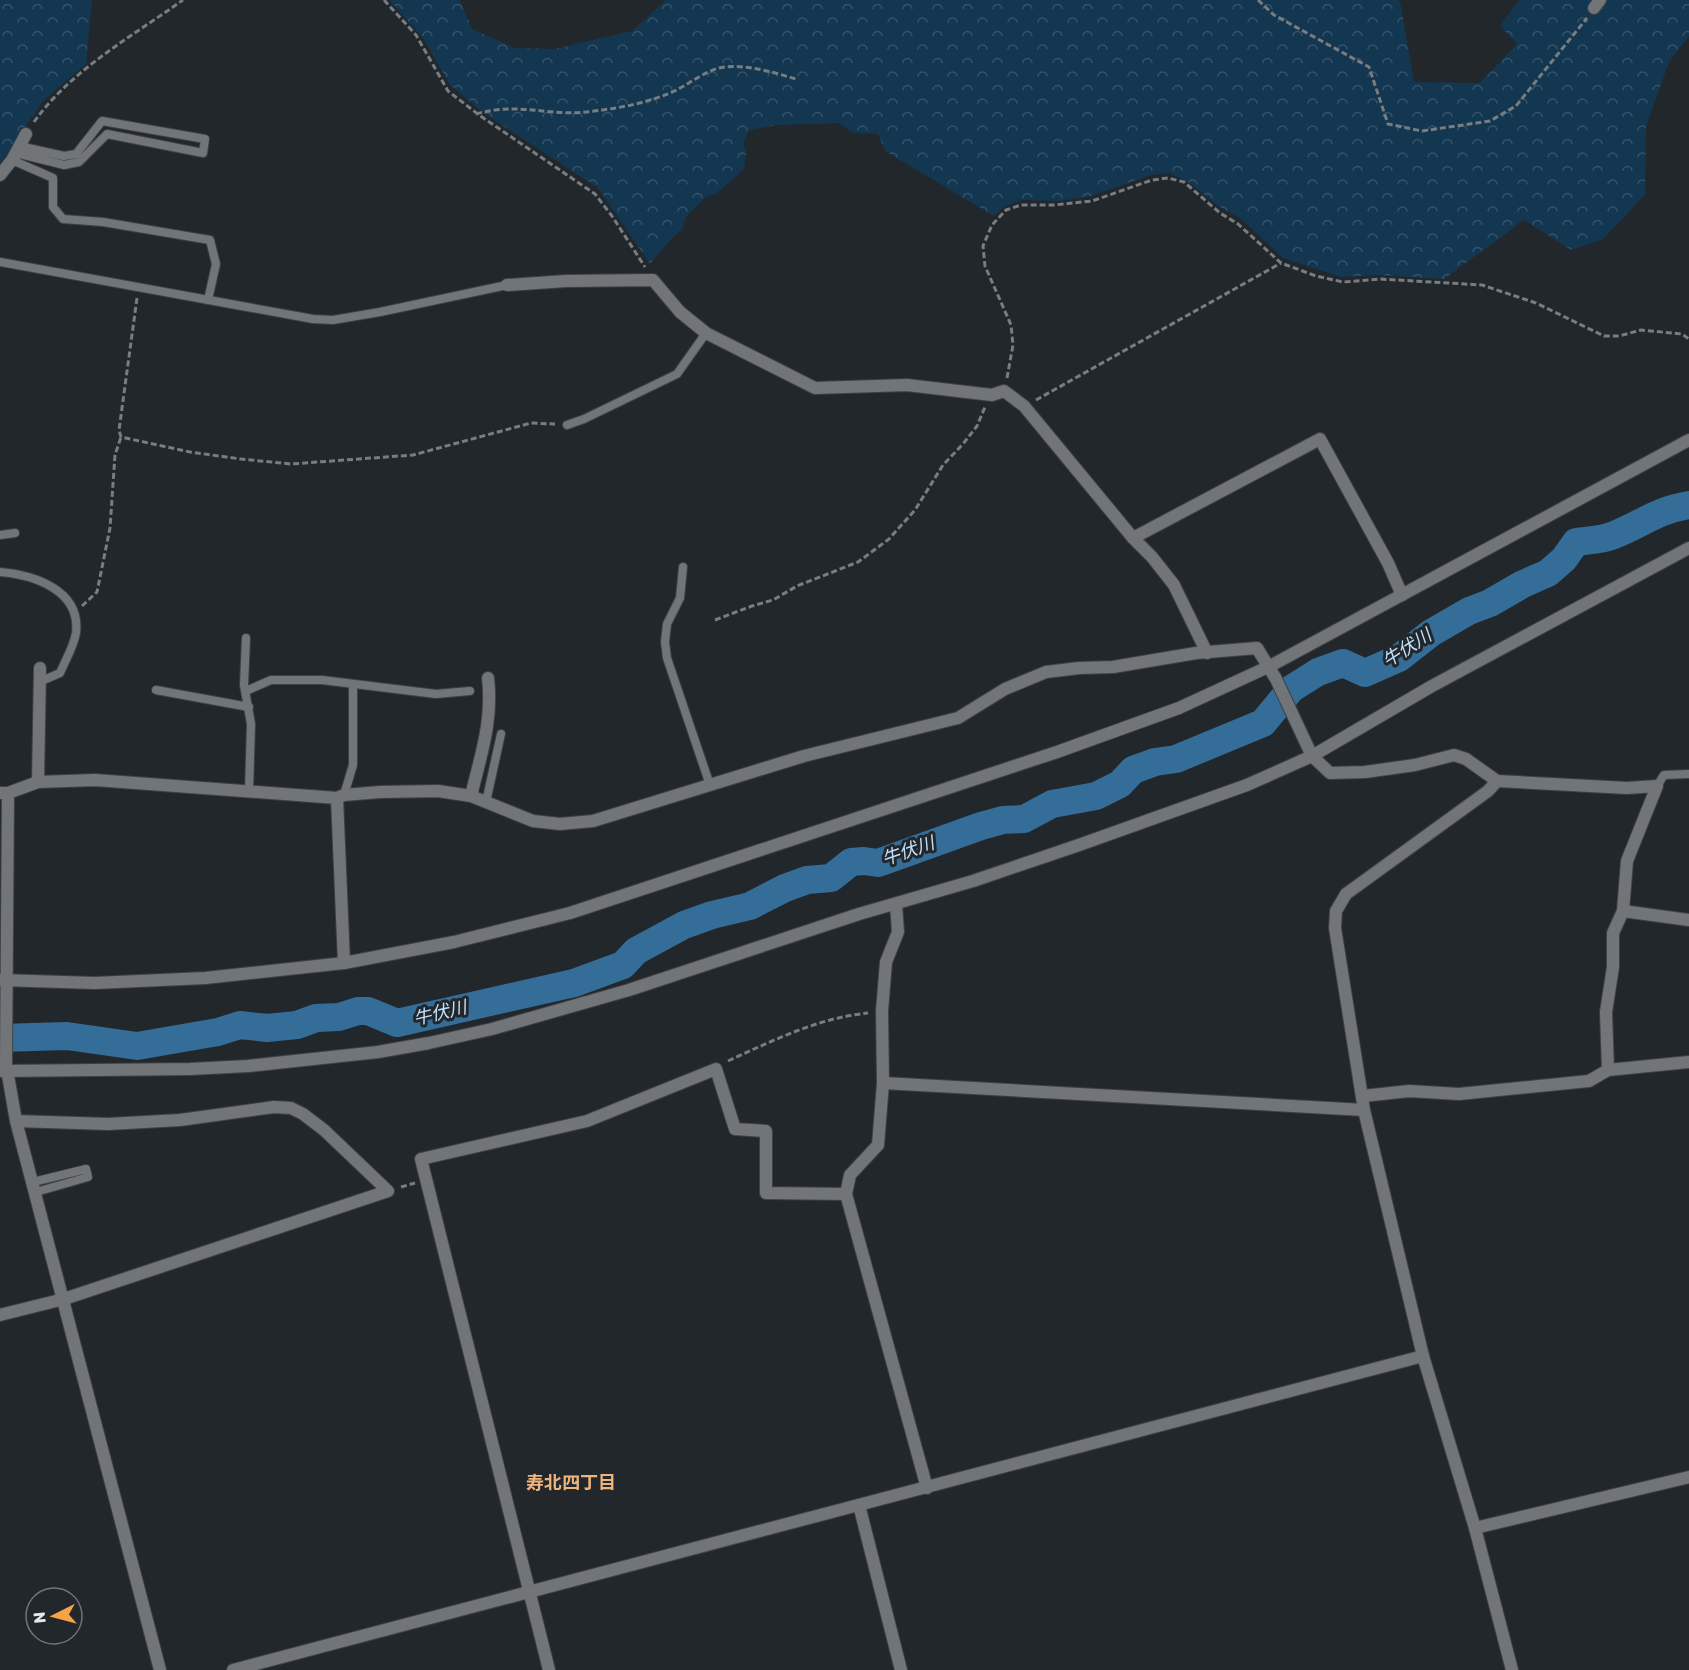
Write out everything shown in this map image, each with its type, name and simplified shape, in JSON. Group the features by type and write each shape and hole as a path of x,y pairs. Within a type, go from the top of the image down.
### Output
{"street":[{"path":"0,174 16,153 26,134"},
{"path":"507,285 566,281 653,280 680,312 706,333 815,388 907,385 992,395 1004,391 1024,406 1174,585 1207,653"},
{"path":"1133,538 1320,439 1388,563 1402,595"},
{"path":"5,984 95,983 194,978 344,963 454,942 570,913 1057,752 1179,708 1270,666 1689,440"},
{"path":"4,1069 189,1069 248,1066 378,1052 492,1029 629,990 1079,845 1247,784 1312,756 1432,686 1689,548"},
{"path":"160,1670 4,1069 4,793 38,782 95,780 340,797 380,792 438,791 471,796 533,821 560,824 593,821 804,756 958,718 1005,689 1046,672 1113,667 1196,653 1257,648 1270,666 1312,756 1329,773 1365,772 1415,765 1455,755 1466,759 1497,781 1627,788 1657,786 1627,861 1623,911 1614,933 1613,967 1606,1012 1608,1070"},
{"path":"38,782 40,668"},
{"path":"471,796 489,724 488,678"},
{"path":"1497,781 1488,791 1346,894 1336,911 1335,928 1364,1110 1423,1356 1475,1528 1512,1670"},
{"path":"340,797 344,963"},
{"path":"896,904 898,932 886,962 882,1011 883,1083 878,1145 850,1175 846,1194 927,1488"},
{"path":"1623,911 1689,920"},
{"path":"1363,1096 1409,1091 1459,1094 1589,1081 1608,1070 1689,1062"},
{"path":"549,1670 421,1158 587,1121 716,1069 735,1129 766,1131 766,1193 846,1194"},
{"path":"883,1083 1364,1110"},
{"path":"0,1316 64,1299 388,1191 324,1130 291,1108 274,1107 180,1120 118,1123 16,1121"},
{"path":"232,1670 1423,1356"},
{"path":"1475,1528 1689,1478"},
{"path":"859,1505 901,1670"}],"lane":[{"path":"102,121 205,139 203,153 107,134 79,162 64,165 16,153 64,156 76,154 102,121"},
{"path":"16,153 53,178 53,207 63,219 103,222 210,240 216,264 208,300"},
{"path":"0,262 313,319 333,320 507,285"},
{"path":"567,425 677,374 706,333"},
{"path":"0,535 15,533"},
{"path":"683,567 680,598 667,624 665,642 667,658 710,785"},
{"path":"0,572 37,579 54,587 72,609 76,622 75,636 60,673 39,682"},
{"path":"246,638 246,691 251,724 249,791"},
{"path":"246,691 271,680 322,680 436,694 470,691"},
{"path":"340,797 353,765 353,684"},
{"path":"156,690 249,707"},
{"path":"486,802 501,734"},
{"path":"1657,786 1664,775 1689,774"},
{"path":"86,1169 88,1177 34,1187 86,1169"}],"path":[{"path":"26,134 49,101 80,72 183,0"},
{"path":"384,0 416,35 448,91 476,114 595,194 653,280"},
{"path":"1258,0 1274,15 1369,67 1388,124 1422,131 1490,121 1516,106 1597,4"},
{"path":"476,114 507,108 575,113 625,106 672,93 697,77 719,68 740,67 771,71 796,79"},
{"path":"1004,391 1013,345 1011,325 985,266 983,246 992,225 1006,210 1021,205 1054,205 1092,201 1152,180 1168,178 1184,182 1220,213 1238,224 1281,263 1316,276 1342,282 1380,279 1482,285 1536,303 1604,336 1619,336 1641,330 1682,334 1689,339"},
{"path":"1024,406 1281,263"},
{"path":"72,609 82,606 97,592 110,528 116,455 121,436 119,430 139,288"},
{"path":"715,620 773,600 797,586 858,562 889,539 915,510 943,465 977,426 992,395"},
{"path":"121,436 190,452 291,464 413,455 531,423 567,425"},
{"path":"716,1069 719,1065 806,1026 849,1015 882,1011"},
{"path":"388,1191 427,1179"}],"green space":[{"path":"0,0 92,0 86,64 42,102 0,164"},
{"path":"389,0 460,0 472,29 515,48 554,49 632,31 666,0 1398,0 1414,82 1480,83 1517,44 1500,26 1519,0 1689,0 1689,36 1669,62 1646,126 1645,195 1602,240 1571,250 1524,220 1444,279 1378,275 1341,277 1283,258 1240,218 1218,206 1187,181 1169,173 1151,175 1091,196 1059,201 1022,200 1003,207 994,216 885,151 878,134 853,133 839,123 777,125 749,130 743,143 746,152 744,169 716,194 706,197 686,217 682,230 650,264 598,188 485,114 450,85 423,38"}],"waterway":[{"name":"牛伏川","path":"0,1038 67,1036 137,1046 218,1032 240,1025 267,1028 297,1025 316,1018 339,1017 358,1011 368,1011 397,1023 574,983 623,965 636,951 684,925 712,915 750,906 785,888 807,880 831,878 851,862 878,863 981,826 1003,820 1024,819 1052,804 1096,796 1120,784 1133,770 1155,762 1176,759 1263,723 1291,689 1318,672 1343,663 1365,673 1399,658 1431,633 1469,611 1490,603 1548,573 1564,559 1576,542 1610,537 1659,514 1689,505"}],"district":[{"name":"寿北四丁目","path":"571,1483"}]}
